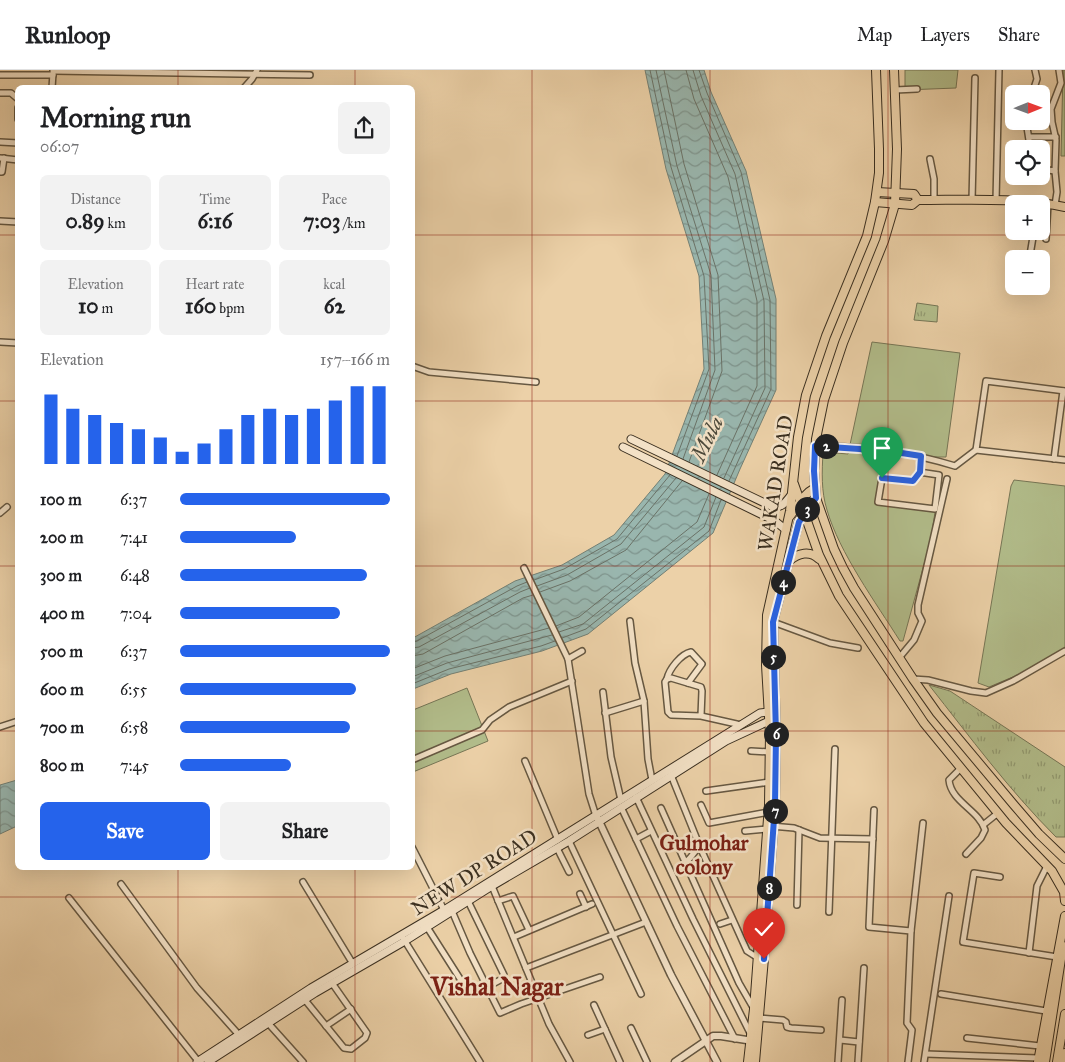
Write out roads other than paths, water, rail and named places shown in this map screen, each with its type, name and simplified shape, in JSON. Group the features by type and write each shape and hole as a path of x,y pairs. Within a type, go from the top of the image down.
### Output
{"main road":[{"name":"WAKAD ROAD","path":"748,1062 752,1040 776,766 771,716 767,615 786,530 794,482 798,437 806,395 826,336 867,236 877,192 879,149 876,70"},
{"name":"WAKAD ROAD","path":"894,70 898,149 895,204 880,253 832,374 822,409 815,446 814,488 816,498 834,549 843,568 899,658 937,713 1019,811 1065,859"},
{"path":"877,192 914,194 918,200"},
{"path":"875,202 912,205 918,200 1005,201"},
{"path":"1051,204 1065,206"},
{"path":"631,439 773,507 779,507 785,503 792,493"},
{"path":"623,447 775,521 786,530"},
{"path":"794,482 821,560 839,596 924,723 1006,823 1047,866 1058,880 1064,892 1065,900"},
{"path":"788,518 807,492 814,488"},
{"name":"WAKAD ROAD","path":"755,1062 752,1040 759,1018 770,827 773,622 799,522 816,498"},
{"path":"789,561 805,553 816,556 821,560"},
{"name":"NEW DP ROAD","path":"203,1061 239,1035 312,988 353,964 427,927 448,911 569,841 652,780 760,714 771,716"},
{"name":"NEW DP ROAD","path":"621,803 636,797 726,741 771,716"},
{"path":"1006,823 1019,811"},
{"name":"NEW DP ROAD","path":"203,1061 268,1023 448,911 558,840 597,819"},
{"path":"1040,1061 1040,1046 1046,1011 1065,916"},
{"path":"1040,1061 1061,964 1063,929"},
{"path":"1057,1062 1065,1014"},
{"path":"1064,1062 1065,1055"}],"street":[{"path":"996,201 999,70"},
{"path":"1035,70 1037,79 1035,85"},
{"path":"1050,211 1057,192 1055,171 1057,145 1051,109 1060,83 1059,70"},
{"path":"52,85 53,72"},
{"path":"0,75 53,72 257,72 310,75"},
{"path":"246,85 257,72"},
{"path":"972,200 974,78"},
{"path":"895,90 917,89"},
{"path":"0,93 11,93 15,96"},
{"path":"1028,130 1029,137 1056,137"},
{"path":"0,142 15,143"},
{"path":"0,172 2,172 2,158 15,160"},
{"path":"930,159 934,179 934,200"},
{"path":"1050,170 1055,171"},
{"path":"0,221 15,222"},
{"path":"0,342 15,343"},
{"path":"415,367 429,372 536,382"},
{"path":"976,450 986,381 1064,391 1054,459"},
{"path":"815,446 889,451 921,456 955,466 976,450 1065,460"},
{"path":"920,472 940,475 935,509 878,502 882,478 913,481 920,472 921,456"},
{"path":"899,658 914,640 922,621 918,613 918,605 947,480"},
{"path":"0,513 7,507"},
{"path":"524,568 568,659 588,794 597,819 646,922 717,1062"},
{"path":"630,621 635,663 644,701 648,759 652,780"},
{"path":"773,622 830,643 858,648"},
{"path":"568,659 582,651"},
{"path":"688,683 702,664 691,652 686,653 668,672 666,682 668,712 671,715 676,717 701,716 742,725"},
{"path":"914,679 986,693 1013,681 1065,652"},
{"path":"667,679 671,678 701,687 701,716"},
{"path":"415,759 482,730 490,720 509,707 572,681"},
{"path":"603,692 611,757 621,803 681,934 735,1039"},
{"path":"605,712 644,701"},
{"path":"0,727 15,722"},
{"path":"829,912 835,749"},
{"path":"751,751 770,752"},
{"path":"525,761 558,840"},
{"path":"960,768 949,780 951,791 984,826 985,830 981,838 966,854"},
{"path":"671,776 732,920 747,951 758,958"},
{"path":"706,791 770,782"},
{"path":"636,797 752,1040 713,1036 675,1062"},
{"path":"701,805 709,823 769,812"},
{"path":"661,808 739,983 754,1009"},
{"path":"874,810 869,927 912,931"},
{"path":"984,826 998,813"},
{"path":"908,1062 912,1030 907,1023 912,931 923,823"},
{"path":"746,831 770,827 799,830 820,838 872,839"},
{"path":"797,905 799,830"},
{"path":"636,839 651,831"},
{"path":"569,841 641,994"},
{"path":"685,862 700,847"},
{"path":"557,848 569,872"},
{"path":"415,853 448,911 500,1013 600,977"},
{"path":"1029,953 1037,886 1047,866"},
{"path":"1000,877 974,873 963,942 1056,957"},
{"path":"304,882 353,964"},
{"path":"121,884 197,988 239,1035"},
{"path":"492,886 549,1024 570,1062"},
{"path":"580,894 586,907"},
{"path":"498,901 512,896 529,930"},
{"path":"924,1062 949,896"},
{"path":"69,898 203,1061"},
{"path":"468,901 504,975 502,980 487,987"},
{"path":"514,937 592,904"},
{"path":"720,924 732,920"},
{"path":"526,968 646,922"},
{"path":"427,927 462,982"},
{"path":"403,938 480,1062"},
{"path":"858,1062 864,968"},
{"path":"305,1000 344,1048 351,1049 365,1038 367,1033 332,983"},
{"path":"941,994 1046,1011"},
{"path":"838,1062 842,1000"},
{"path":"594,1005 620,1062"},
{"path":"326,1026 351,1009"},
{"path":"759,1018 782,1020 786,1022 787,1027 791,1028 821,1030"},
{"path":"268,1023 303,1062"},
{"path":"588,1035 605,1028"},
{"path":"631,1028 647,1062"},
{"path":"967,1038 1040,1046"},
{"path":"840,1040 859,1042"},
{"path":"926,1054 1040,1061"}],"water":[{"name":"Mula","path":"645,70 704,70 711,92 746,171 776,299 776,390 713,533 588,634 542,651 451,674 415,688 415,637 515,581 562,565 614,535 665,474 704,369 699,276 666,169"},
{"path":"15,781 15,827 0,834 0,785"}],"district":[{"name":"Gulmohar colony","path":"704,855"},
{"name":"Vishal Nagar","path":"497,986"}]}
